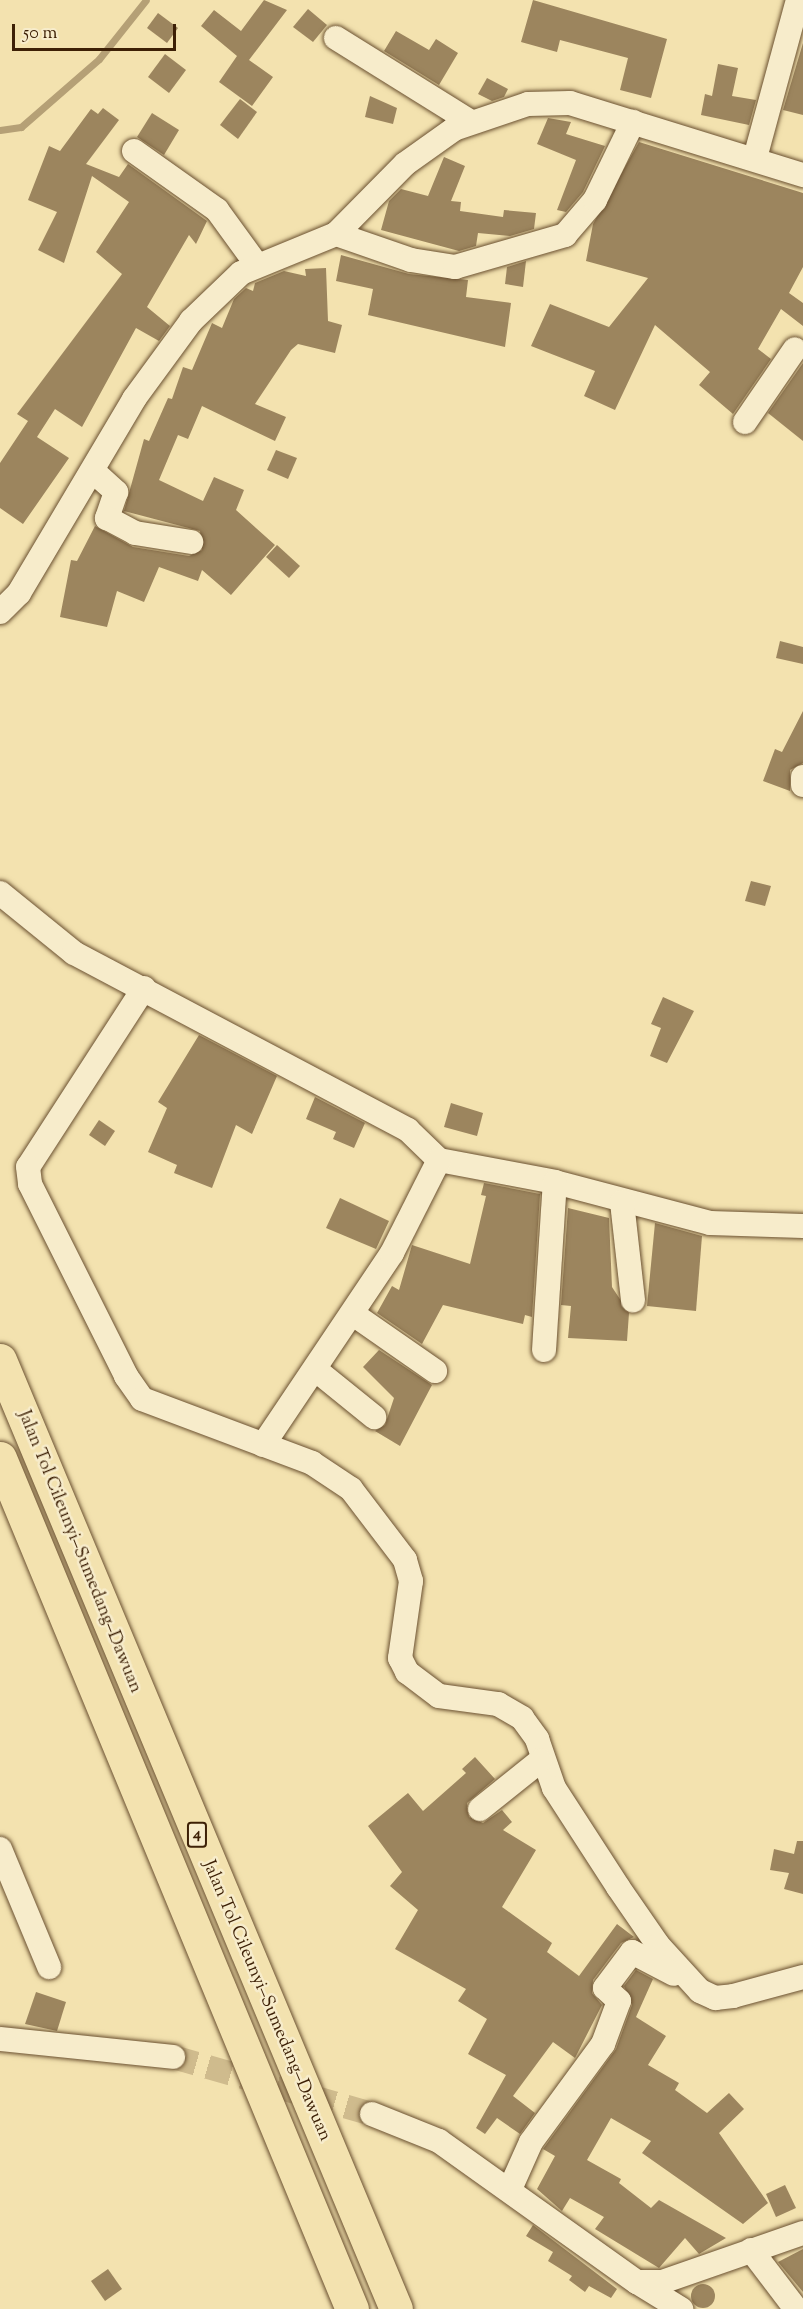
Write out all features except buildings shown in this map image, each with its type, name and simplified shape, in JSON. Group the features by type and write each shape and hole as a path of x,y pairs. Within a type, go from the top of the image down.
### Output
{"highway":[{"name":"Jalan Tol Cileunyi–Sumedang–Dawuan","path":"0,1360 396,2309"},
{"name":"Jalan Tol Cileunyi–Sumedang–Dawuan","path":"0,1458 352,2309"}],"street":[{"path":"755,158 798,0"},
{"path":"336,38 471,122"},
{"path":"0,612 19,593 94,472 134,399 191,321 241,273 336,234 405,164 471,122 528,104 570,103 755,158 803,175"},
{"path":"336,234 411,260 455,267 565,235 595,200 633,122"},
{"path":"134,152 217,210 257,266"},
{"path":"745,422 800,347"},
{"path":"94,472 117,492 107,518 135,532 191,542"},
{"path":"803,777 803,785"},
{"path":"0,893 74,953 144,988 408,1130 439,1160 555,1182 621,1202 710,1223 803,1226"},
{"path":"144,988 33,1153 30,1184 142,1399 312,1463 351,1489 395,1542 411,1581 400,1658 407,1672 438,1696 498,1704 522,1718 537,1739 540,1761 618,1887 684,1973 716,1998 803,1977"},
{"path":"263,1445 353,1314 439,1160"},
{"path":"544,1350 555,1182"},
{"path":"621,1202 633,1300"},
{"path":"353,1314 435,1371"},
{"path":"316,1370 374,1417"},
{"path":"480,1809 540,1761"},
{"path":"0,1849 49,1967"},
{"path":"510,2189 531,2142 603,2044 619,2001 605,1989 632,1952 671,1974 684,1973"},
{"path":"0,2039 172,2057"},
{"path":"372,2114 439,2141 510,2189 637,2282 681,2309"},
{"path":"637,2282 650,2286 803,2234"},
{"path":"751,2250 796,2309"}],"waterway":[{"path":"0,130 21,127 99,59 146,0"}],"tunnel":[{"path":"173,2057 372,2114"}]}
